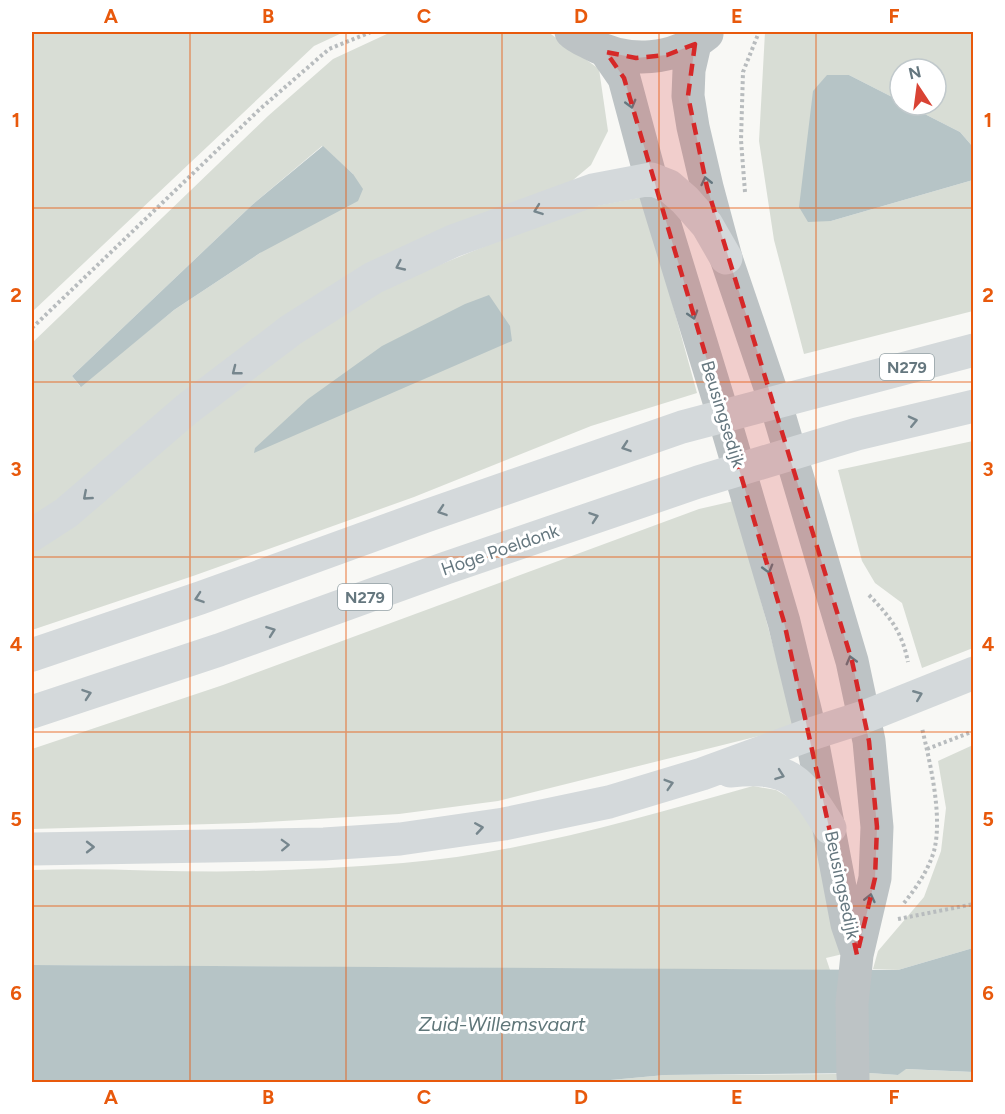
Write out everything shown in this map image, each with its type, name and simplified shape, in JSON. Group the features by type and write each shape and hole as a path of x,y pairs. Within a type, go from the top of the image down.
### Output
{"highway":[{"path":"32,536 66,513 187,409 291,330 373,278 453,241 593,190 651,179 669,186 685,200 707,225 726,258"},
{"name":"N279","path":"32,655 682,428 974,350"},
{"name":"Hoge Poeldonk","path":"32,712 219,650 446,568 698,482 856,434 974,406"},
{"path":"32,849 280,846 400,838 516,822 609,802 702,774 864,717 974,673"},
{"path":"702,774 749,769 775,771 792,779 807,791 830,828"}],"street":[{"path":"571,32 606,52 636,58 667,55 703,38"},
{"name":"Beusingsedijk","path":"703,38 688,70 688,96 695,137 726,258 777,408 852,661 869,741 877,827 875,878 857,955"},
{"name":"Beusingsedijk","path":"606,52 624,78 651,179 784,622 811,734 847,924 857,955"},
{"path":"853,1079 852,1003 857,955"}],"path":[{"path":"32,328 260,109 329,49 371,32"},
{"path":"927,749 974,730"},
{"path":"891,920 974,904"}],"highlighted area":[{"path":"695,44 688,96 707,187 852,661 869,741 877,827 875,878 857,955 784,622 624,78 606,52 636,58 667,55"}],"shaded area":[{"path":"32,32 344,32 314,46 32,312"},
{"path":"548,32 599,69 608,131 591,165 566,186 446,228 32,520 32,343 268,116 333,59 389,33","holes":["322,146 353,174 260,253 174,310 80,386 72,376 252,205"]},
{"path":"765,32 973,32 973,147 960,132 931,117 948,117 948,57 888,57 888,95 849,75 831,221 973,180 973,311 804,354 774,240 759,141"},
{"path":"643,197 697,393 591,426 414,497 193,576 32,630 32,551 250,375 380,289 574,210"},
{"path":"973,441 973,648 922,668 902,603 875,583 862,561 838,470"},
{"path":"734,501 795,727 498,801 399,814 248,823 32,829 32,749 223,685 699,509"},
{"path":"973,745 973,948 898,970 873,969 878,951 924,897 941,851 946,808 938,761"},
{"path":"753,786 776,790 799,803 813,821 843,954 826,958 830,970 32,965 32,870 268,871 365,866 448,858 580,833"},
{"path":"905,1069 973,1072 973,1082 868,1082 869,1073 898,1075"},
{"path":"837,1074 836,1082 589,1082 665,1075"}],"water":[{"path":"827,75 849,75 888,95 888,117 931,117 960,132 973,147 973,180 831,221 808,222 799,207 813,91"},
{"path":"323,146 353,174 363,189 358,201 260,253 174,310 81,387 72,376 252,205"},
{"path":"489,295 510,326 512,341 254,453 255,448 308,399 382,346 465,304"},
{"name":"Zuid-Willemsvaart","path":"973,948 973,1072 906,1069 898,1075 869,1073 665,1075 589,1082 32,1082 32,965 898,970"}]}
